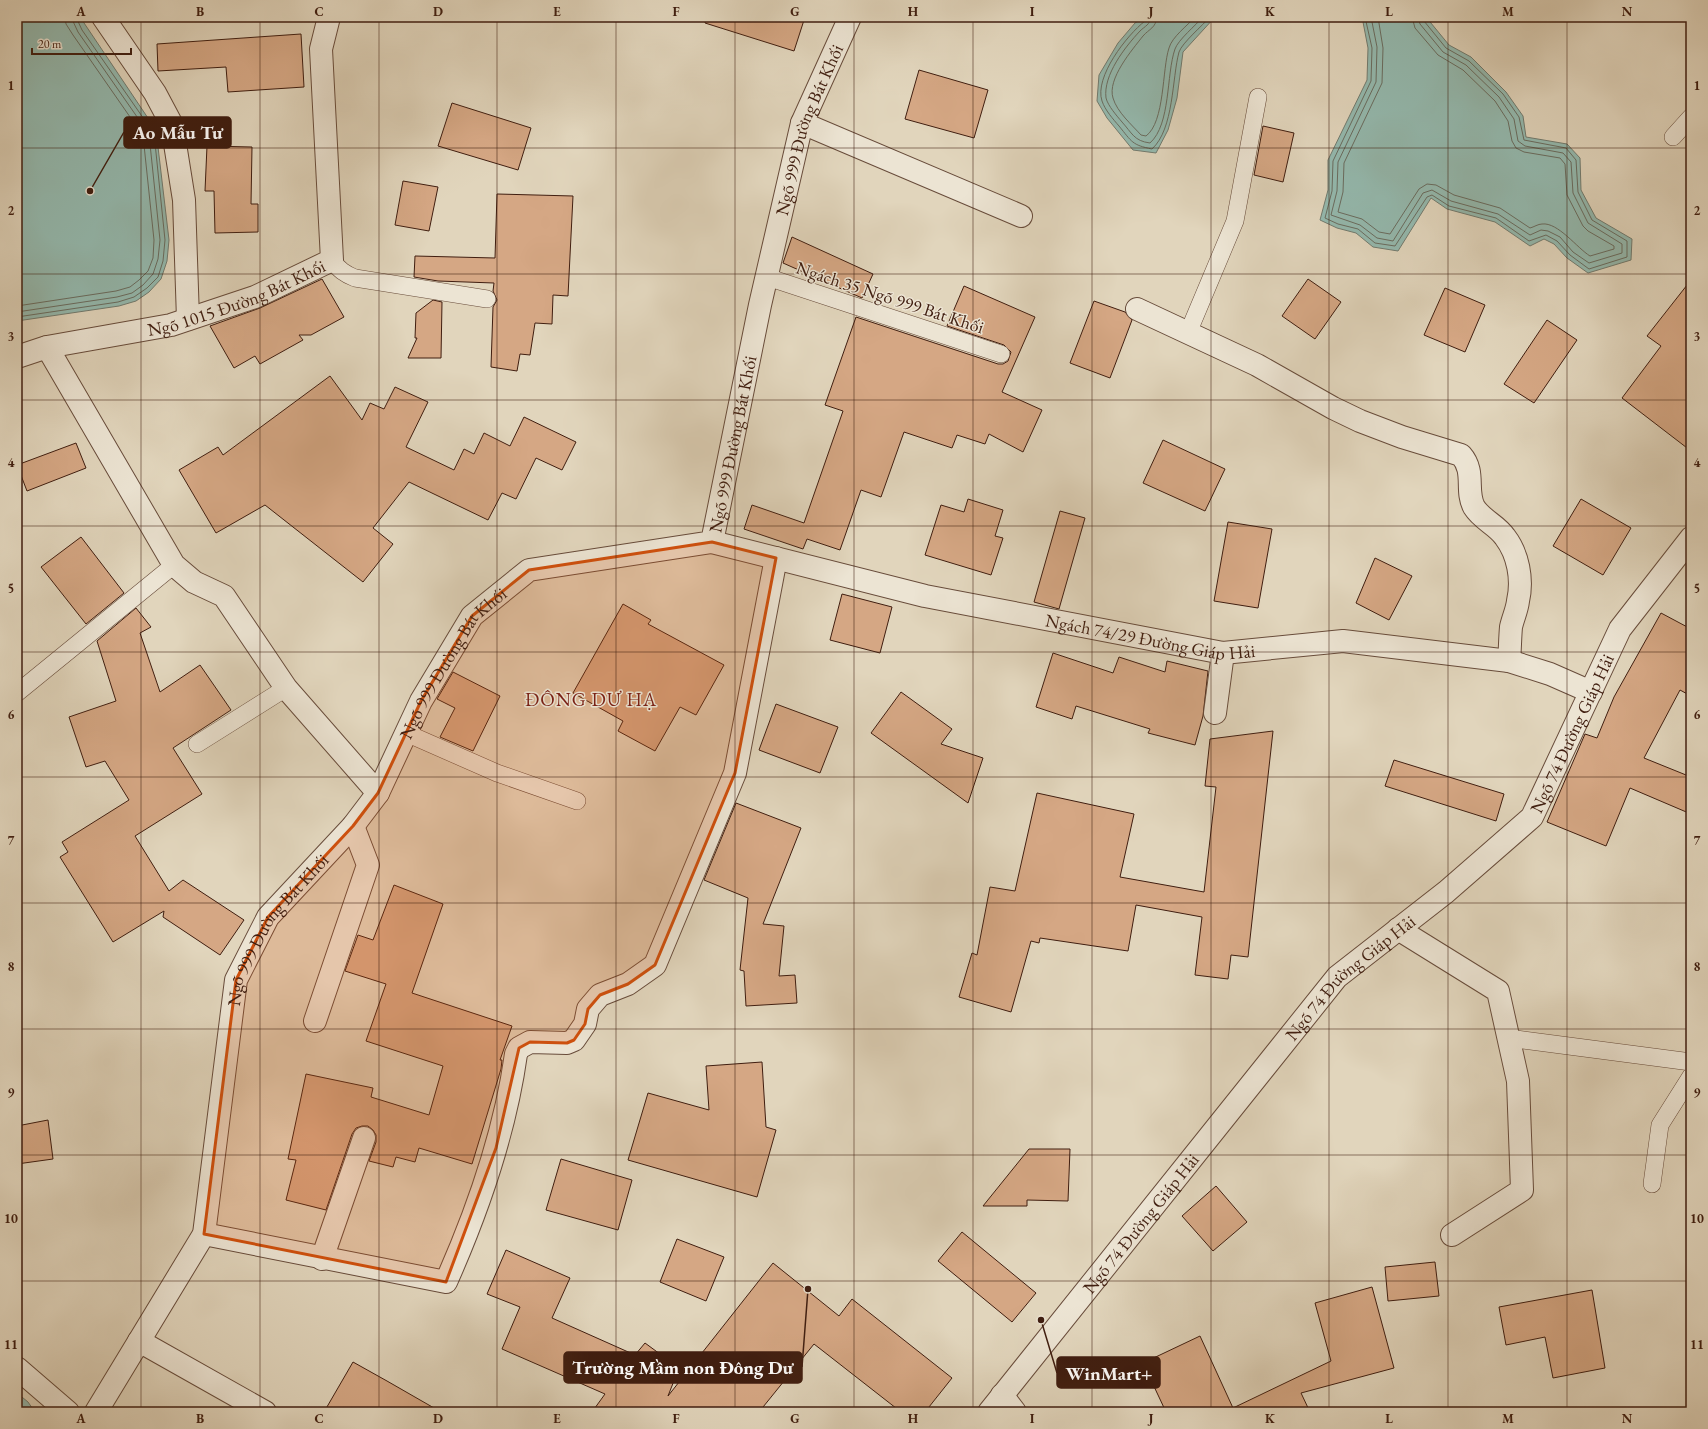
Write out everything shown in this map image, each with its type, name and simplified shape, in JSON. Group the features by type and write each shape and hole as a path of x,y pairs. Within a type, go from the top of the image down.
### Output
{"street":[{"path":"103,17 155,94 172,126 184,200 188,319"},
{"name":"Ngõ 1015 Đường Bát Khối","path":"17,357 47,347 170,325 255,297 332,260 321,49 329,17"},
{"name":"Ngõ 999 Đường Bát Khối","path":"96,1412 204,1234 236,980 268,917 353,826 378,793 421,701 472,616 530,570 712,542 767,277 802,123 850,17"},
{"path":"802,123 1021,216"},
{"path":"1137,309 1257,365 1333,408 1360,421 1402,437 1461,455 1468,462 1471,499 1474,507 1504,535 1511,546 1517,563 1520,580 1519,600 1512,627 1509,661"},
{"path":"47,347 174,565 194,582 224,596 286,688 378,793"},
{"name":"Ngõ 74 Đường Giáp Hải","path":"1002,1406 1337,977 1446,892 1532,816 1620,629 1691,538"},
{"name":"Ngách 74/29 Đường Giáp Hải","path":"712,542 925,596 1223,653 1343,640 1509,661 1550,674 1591,692"},
{"path":"204,1234 322,1259 446,1282 466,1234 496,1148 506,1109 516,1054 519,1048 530,1042 567,1043 574,1040 585,1024 588,1009 600,995 628,984 655,966 735,773 776,558"},
{"path":"1215,713 1223,653"},
{"path":"315,1021 368,865 353,826"},
{"path":"1398,929 1498,991 1518,1081 1522,1190 1452,1235"},
{"path":"322,1259 364,1138"},
{"path":"139,1341 265,1412"},
{"path":"17,1368 68,1412"}],"lane":[{"path":"1188,333 1235,222 1258,97"},
{"path":"1673,137 1691,118"},
{"path":"332,260 346,275 355,278 487,299"},
{"name":"Ngách 35 Ngõ 999 Bát Khối","path":"767,277 1001,354"},
{"path":"17,693 174,565"},
{"path":"197,744 286,688"},
{"path":"406,733 497,773 577,801"},
{"path":"1508,1038 1691,1062"},
{"path":"1652,1184 1660,1125 1691,1076"}],"highlighted area":[{"path":"712,542 776,558 735,773 655,965 628,984 600,995 588,1009 585,1024 574,1040 567,1043 530,1042 519,1048 496,1148 446,1282 204,1234 236,980 268,917 353,826 378,793 421,701 472,616 529,570"}],"water":[{"path":"17,17 80,17 156,130 169,240 167,261 161,279 149,292 136,301 119,306 17,321"},
{"path":"1144,17 1215,17 1183,52 1177,98 1168,130 1156,153 1133,150 1107,118 1097,101 1099,75 1118,43 1135,23"},
{"path":"1360,17 1426,17 1449,45 1471,57 1506,92 1523,116 1526,137 1567,144 1580,158 1581,190 1596,218 1632,239 1631,260 1588,273 1567,258 1554,244 1544,239 1530,246 1495,222 1447,209 1431,198 1398,251 1373,247 1356,233 1337,228 1320,220 1328,190 1328,160 1367,80 1368,48 1363,22"},
{"path":"17,1393 28,1402 35,1412 17,1412"}],"building":[{"path":"706,17 805,17 794,51 705,23"},
{"path":"301,34 304,87 228,92 226,67 158,71 157,44"},
{"path":"919,70 988,90 974,138 905,119"},
{"path":"452,103 531,128 518,170 438,146"},
{"path":"1263,126 1294,133 1283,182 1254,175"},
{"path":"207,146 252,147 251,204 258,204 258,232 215,233 214,191 205,191"},
{"path":"403,181 438,187 429,231 395,225"},
{"path":"497,194 573,196 568,296 553,295 552,324 535,323 530,355 520,354 517,371 491,367 493,307 497,300 493,291 494,283 438,281 414,277 415,256 495,258"},
{"path":"792,237 873,274 862,298 783,263"},
{"path":"322,279 344,317 311,335 299,335 303,340 260,364 255,356 234,368 210,326 260,308"},
{"path":"1308,279 1341,302 1315,339 1282,316"},
{"path":"1691,280 1691,451 1622,398 1661,346 1647,336"},
{"path":"964,286 1035,317 1002,392 1042,410 1023,452 989,434 985,444 957,435 952,448 904,432 881,497 861,490 840,550 807,539 803,549 744,529 752,505 804,523 843,411 825,405 856,317 998,364 1003,364 1008,361 1011,352 1004,345 947,326"},
{"path":"1445,288 1485,305 1465,352 1424,335"},
{"path":"433,300 442,302 441,358 408,358 417,338 415,338 416,313"},
{"path":"1094,301 1125,312 1132,320 1110,378 1070,363"},
{"path":"1547,320 1577,340 1534,403 1504,384"},
{"path":"330,376 362,420 370,403 384,409 395,387 428,402 406,447 454,470 464,449 474,454 484,433 510,446 524,417 576,442 562,470 536,458 516,499 502,493 488,520 409,482 373,528 393,544 363,582 265,505 216,533 179,470 218,447 223,455"},
{"path":"1163,440 1225,469 1205,511 1143,483"},
{"path":"76,443 86,468 27,491 17,465"},
{"path":"968,499 1003,510 995,536 1003,538 991,575 925,555 941,505 964,512"},
{"path":"1581,499 1631,528 1603,575 1553,546"},
{"path":"1060,511 1085,518 1059,609 1034,602"},
{"path":"1228,522 1272,529 1258,608 1214,601"},
{"path":"81,537 124,593 86,624 41,567"},
{"path":"1375,558 1412,576 1389,620 1356,603"},
{"path":"842,594 892,607 880,653 830,640"},
{"path":"623,604 651,620 648,624 724,665 696,715 680,707 655,751 618,731 623,721 573,693"},
{"path":"136,608 151,627 140,633 160,692 200,665 231,710 173,748 202,794 135,836 169,891 183,880 244,920 220,955 163,917 164,911 113,942 60,857 68,852 62,842 129,800 105,761 86,767 69,717 116,701 97,641"},
{"path":"1661,613 1691,629 1691,696 1680,690 1644,758 1691,777 1691,814 1630,788 1606,846 1547,822 1585,734 1597,738 1614,697"},
{"path":"1053,653 1113,673 1119,657 1165,672 1167,661 1208,671 1203,716 1195,745 1148,733 1150,729 1076,706 1072,719 1036,707"},
{"path":"453,672 500,696 473,751 440,737 455,708 437,699"},
{"path":"901,692 952,729 941,744 983,758 968,803 871,733"},
{"path":"776,704 838,727 820,773 759,750"},
{"path":"1273,731 1248,957 1231,955 1228,979 1195,975 1202,917 1136,905 1128,951 1040,938 1039,943 1031,941 1011,1012 959,997 972,953 977,955 990,887 1015,891 1037,793 1134,814 1120,877 1204,892 1216,787 1205,786 1210,739"},
{"path":"1394,760 1504,794 1496,821 1385,786"},
{"path":"736,803 801,828 763,924 784,926 779,976 795,975 797,1003 746,1006 744,971 740,970 748,898 704,880"},
{"path":"394,885 443,904 412,993 512,1026 500,1060 502,1060 501,1069 472,1164 419,1148 415,1162 396,1157 393,1167 369,1161 376,1142 376,1135 368,1126 362,1126 356,1128 352,1134 326,1210 286,1200 296,1160 288,1159 306,1074 373,1088 371,1097 429,1115 443,1066 366,1041 386,984 345,971 358,935 373,940"},
{"path":"762,1062 766,1127 776,1130 757,1197 628,1160 648,1093 709,1110 706,1066"},
{"path":"48,1120 53,1159 17,1164 17,1126"},
{"path":"1029,1149 1070,1149 1068,1201 1027,1200 1027,1206 983,1206"},
{"path":"561,1159 632,1180 618,1230 546,1210"},
{"path":"1216,1186 1247,1222 1213,1251 1182,1216"},
{"path":"962,1232 1036,1293 1012,1322 938,1261"},
{"path":"677,1239 724,1257 706,1301 660,1282"},
{"path":"506,1250 570,1278 552,1318 635,1355 645,1343 679,1368 668,1396 773,1263 839,1316 852,1299 952,1378 925,1412 901,1412 814,1344 759,1412 592,1412 605,1394 502,1349 520,1307 487,1294"},
{"path":"1435,1262 1439,1296 1388,1301 1385,1267"},
{"path":"1372,1287 1394,1368 1301,1393 1310,1412 1166,1412 1143,1363 1200,1336 1233,1408 1331,1361 1315,1303"},
{"path":"1592,1290 1605,1368 1553,1378 1545,1337 1506,1345 1499,1307"},
{"path":"353,1362 387,1381 441,1412 324,1412"}],"place":[{"name":"Ao Mẫu Tư","path":"90,191"},
{"name":"Trường Mầm non Đông Dư","path":"808,1289"},
{"name":"WinMart+","path":"1041,1320"}],"district":[{"name":"ĐÔNG DƯ HẠ","path":"591,699"}]}
